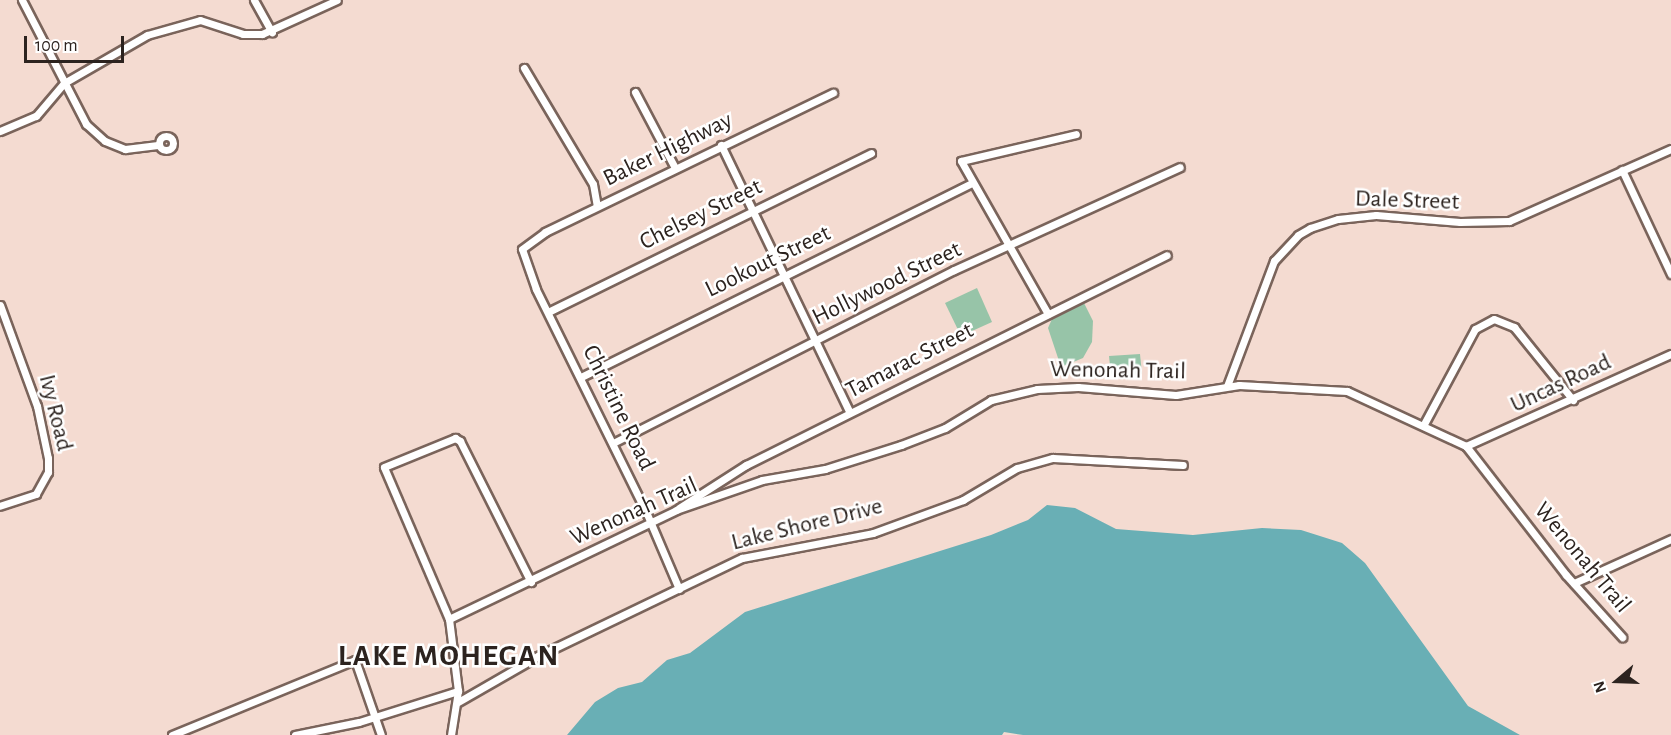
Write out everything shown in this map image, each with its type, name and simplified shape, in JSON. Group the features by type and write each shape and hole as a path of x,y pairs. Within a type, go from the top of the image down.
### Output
{"street":[{"path":"22,0 86,124 105,141 125,149 158,145"},
{"path":"254,0 272,32"},
{"path":"0,131 36,116 63,82 147,35 190,20 210,21 243,34 272,32 337,0"},
{"path":"524,68 593,184 597,206"},
{"path":"634,92 675,168"},
{"name":"Baker Highway","path":"524,246 597,206 833,93"},
{"path":"1048,314 1008,248 961,161 1076,134"},
{"path":"721,146 817,340 850,413"},
{"name":"Dale Street","path":"1227,386 1274,261 1298,235 1322,224 1352,217 1509,221 1671,149"},
{"name":"Chelsey Street","path":"548,312 871,153"},
{"name":"Hollywood Street","path":"614,443 954,270 1008,248 1180,167"},
{"path":"1622,170 1671,274"},
{"name":"Lookout Street","path":"581,377 972,183"},
{"name":"Christine Road","path":"524,246 522,255 614,443 679,589"},
{"name":"Tamarac Street","path":"676,510 746,465 1167,255"},
{"name":"Ivy Road","path":"0,305 37,406 48,458 48,472 36,494 0,506"},
{"path":"1424,424 1443,383 1479,325 1494,319 1514,327 1573,400"},
{"name":"Uncas Road","path":"1466,446 1573,400 1671,354"},
{"name":"Wenonah Trail","path":"449,619 531,582 676,510 762,480 825,469 901,445 945,428 991,400 1037,389 1078,387 1176,395 1227,386 1347,391 1424,424 1466,446 1574,583 1622,637"},
{"path":"451,735 458,691 449,619 384,467 454,438 460,441 531,582"},
{"name":"Lake Shore Drive","path":"458,702 530,661 751,555 833,543 873,532 963,500 1017,468 1053,458 1183,465"},
{"path":"1574,583 1671,539"},
{"path":"172,735 355,660 381,735"},
{"path":"295,735 374,717 458,691"}],"green space":[{"path":"977,288 992,322 961,336 945,303"},
{"path":"1084,303 1093,321 1092,342 1083,358 1061,367 1048,328 1052,319"},
{"path":"1140,354 1142,374 1111,376 1109,356"}],"water":[{"path":"1047,505 1075,508 1116,529 1193,535 1262,528 1301,530 1342,543 1365,563 1468,706 1520,735 1023,735 1004,732 1002,735 567,735 595,702 618,688 642,682 667,660 690,653 745,612 991,535 1028,520"}],"district":[{"name":"LAKE MOHEGAN","path":"449,656"}]}
